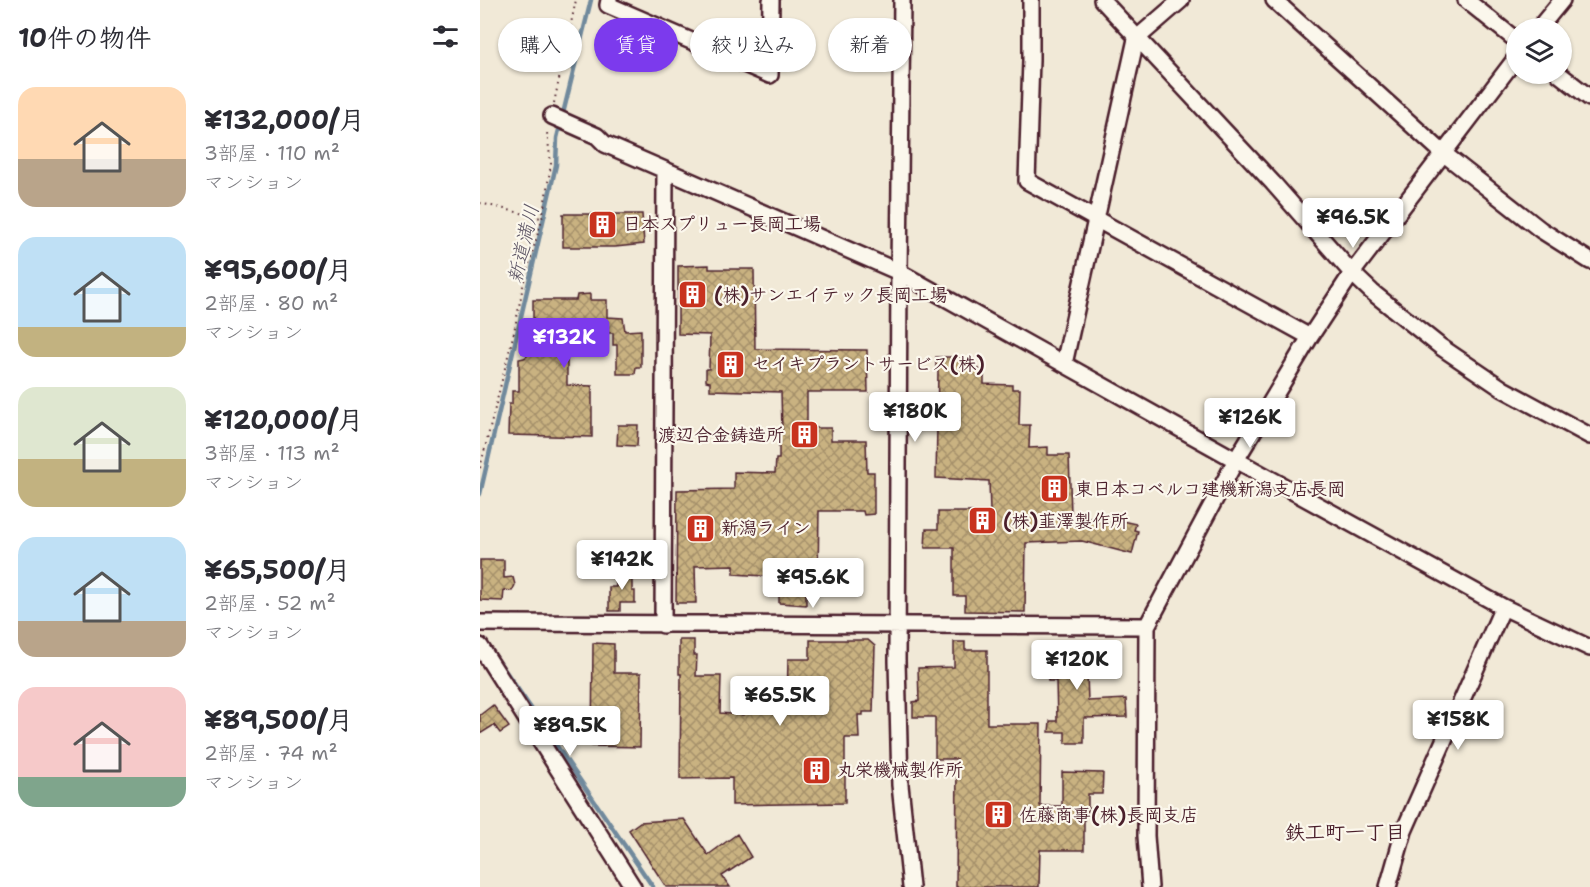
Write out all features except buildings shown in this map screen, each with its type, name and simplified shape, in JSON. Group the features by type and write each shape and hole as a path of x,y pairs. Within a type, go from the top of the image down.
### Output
{"street":[{"path":"609,0 608,5 616,9 770,75 771,0"},
{"path":"902,0 897,625 900,785 911,887"},
{"path":"1031,0 1027,181 1310,337"},
{"path":"1102,0 1372,292 1450,353 1503,389 1590,436"},
{"path":"1064,364 1136,39 1181,0"},
{"path":"1274,0 1443,153 1541,230 1590,261"},
{"path":"1466,0 1506,32"},
{"path":"1547,18 1562,0"},
{"path":"1150,887 1146,837 1147,626 1236,460 1310,337 1352,273 1506,71"},
{"path":"1572,84 1590,98"},
{"path":"552,117 597,136 605,144 899,272 1503,607 1590,648"},
{"path":"663,625 665,170"},
{"path":"1388,887 1404,831 1503,607"},
{"path":"480,623 1147,626"},
{"path":"480,646 633,887"}],"path":[{"path":"480,468 514,332 524,281 542,219 551,164 546,133 552,117 576,0"},
{"path":"480,203 542,219"}],"waterway":[{"name":"新道満川","path":"480,494 556,165 557,138 591,0"},
{"path":"489,647 653,887"}],"place":[{"name":"日本スプリュー長岡工場","path":"602,224"},
{"name":"(株)サンエイテック長岡工場","path":"693,295"},
{"name":"セイキプラントサービス(株)","path":"731,364"},
{"name":"渡辺合金鋳造所","path":"805,435"},
{"name":"東日本コベルコ建機新潟支店長岡","path":"1054,489"},
{"name":"(株)韮澤製作所","path":"982,521"},
{"name":"新潟ライン","path":"700,528"},
{"name":"丸栄機械製作所","path":"816,770"},
{"name":"佐藤商事(株)長岡支店","path":"998,815"}],"district":[{"name":"鉄工町一丁目","path":"1345,832"}]}
